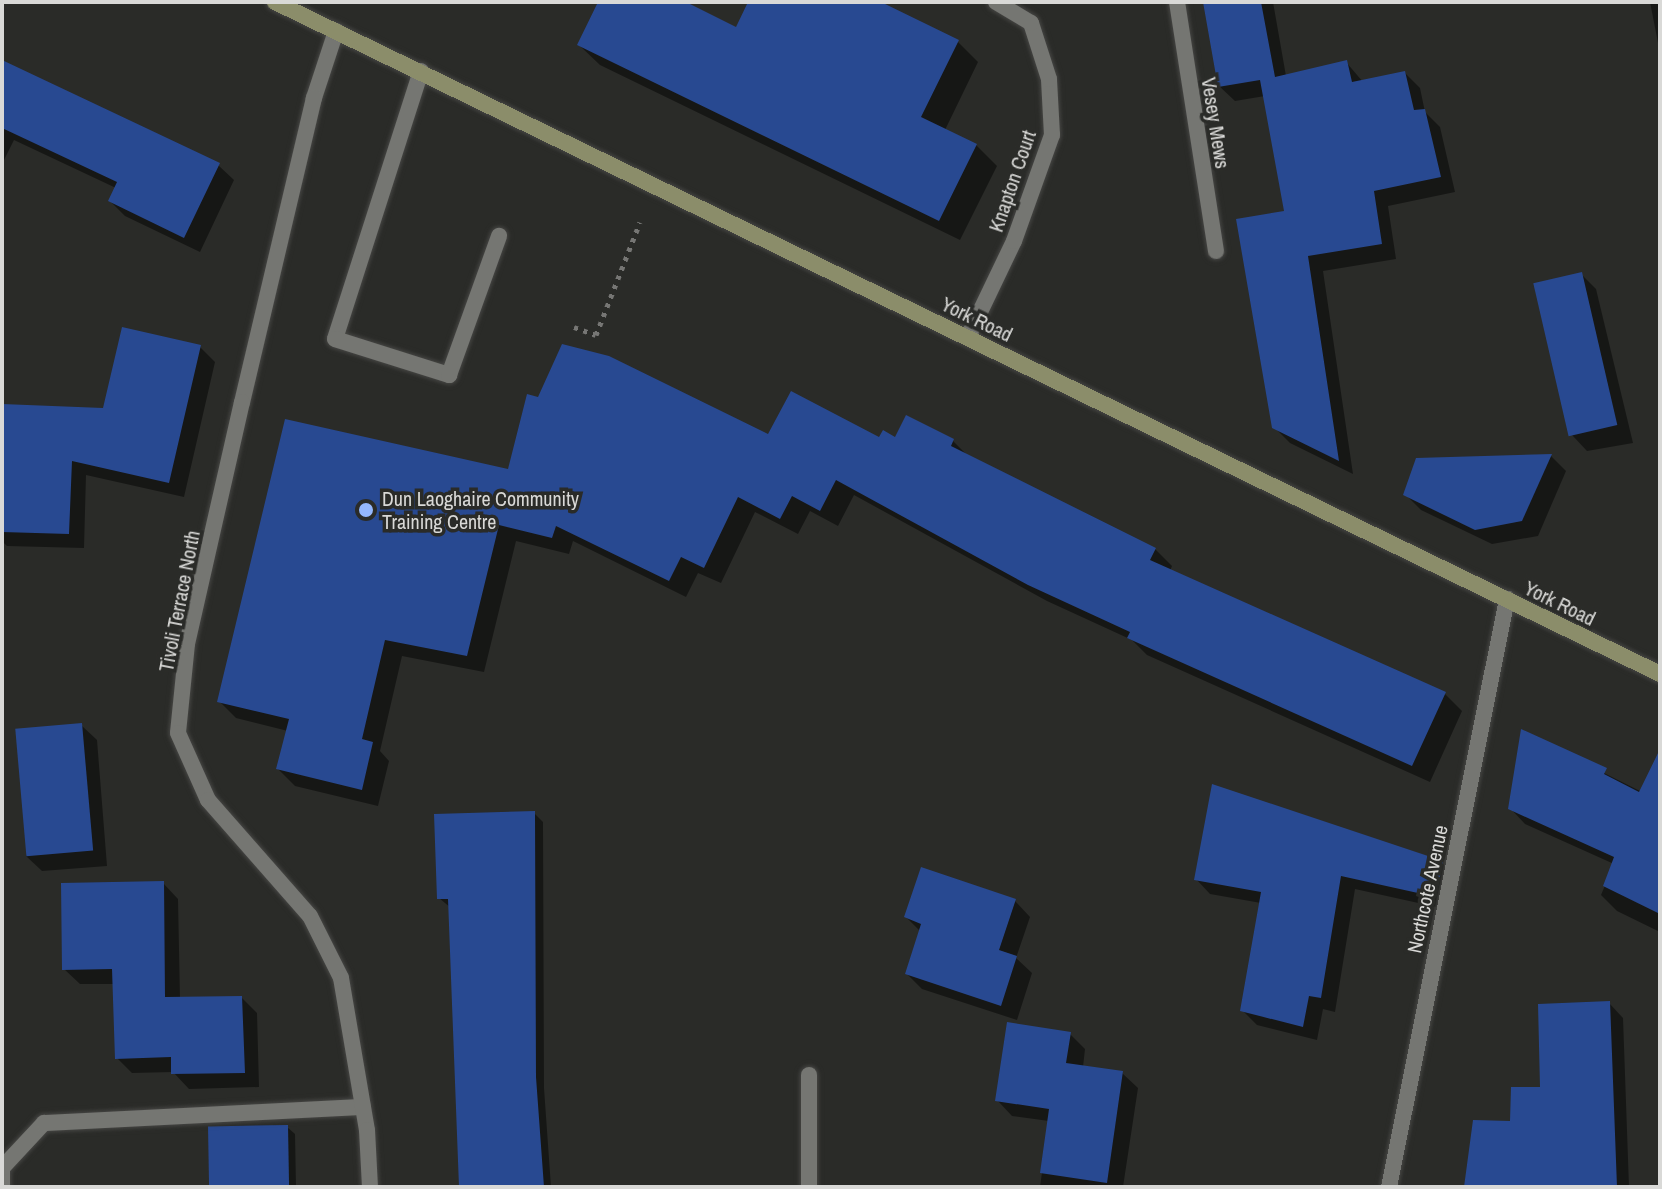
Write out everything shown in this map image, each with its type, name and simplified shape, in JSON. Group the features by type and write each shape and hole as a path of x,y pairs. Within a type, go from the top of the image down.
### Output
{"main road":[{"name":"York Road","path":"275,2 1660,674"}],"street":[{"name":"Knapton Court","path":"968,337 1014,241 1052,135 1049,79 1031,23 996,2"},
{"name":"Vesey Mews","path":"1177,2 1216,251"},
{"name":"Tivoli Terrace North","path":"336,31 314,98 187,644 178,733 208,800 310,916 341,978 363,1107 370,1187"},
{"path":"421,71 335,339 449,375 499,236"},
{"name":"Northcote Avenue","path":"1389,1187 1507,599"},
{"path":"809,1075 809,1187"},
{"path":"2,1187 2,1168 44,1123 363,1107"}],"path":[{"path":"574,327 596,335 656,185"}],"building":[{"path":"598,2 686,2 736,27 748,2 881,2 959,40 921,117 977,144 939,221 577,45"},
{"path":"1203,2 1261,2 1275,77 1347,60 1352,82 1405,71 1414,110 1425,109 1441,177 1374,191 1382,244 1308,256 1339,461 1272,428 1236,219 1284,211 1260,80 1218,87"},
{"path":"2,60 220,163 184,238 108,201 117,182 2,128"},
{"path":"1582,272 1617,425 1569,436 1533,283"},
{"path":"122,327 201,345 169,483 72,461 69,534 2,532 2,404 103,408"},
{"path":"562,344 609,356 768,434 791,391 879,437 883,430 895,437 906,415 954,439 951,446 1156,548 1150,560 1446,692 1412,766 1127,638 1130,632 1028,585 836,480 820,511 792,496 780,519 738,497 704,568 681,557 669,581 556,526 552,538 499,525 467,656 385,640 362,739 373,742 362,790 276,769 289,719 217,702 285,419 508,469 527,394 538,397"},
{"path":"1552,454 1522,521 1475,530 1403,495 1416,458"},
{"path":"82,723 93,851 26,856 15,729"},
{"path":"1521,729 1607,768 1604,774 1639,792 1660,749 1660,914 1603,886 1614,857 1508,809"},
{"path":"1212,784 1443,861 1436,897 1341,876 1321,998 1309,996 1303,1027 1240,1011 1261,892 1194,880"},
{"path":"535,811 536,1077 544,1187 459,1187 448,899 437,899 434,814"},
{"path":"921,867 1016,899 999,950 1017,956 1001,1006 905,974 921,924 904,917"},
{"path":"164,881 165,997 242,996 245,1073 171,1074 171,1057 115,1059 112,969 62,970 61,883"},
{"path":"1610,1001 1617,1187 1464,1187 1473,1120 1510,1121 1511,1087 1540,1087 1538,1004"},
{"path":"1007,1022 1071,1032 1066,1063 1123,1071 1107,1183 1040,1173 1049,1109 995,1101"},
{"path":"288,1125 289,1187 209,1187 208,1126"}],"place":[{"name":"Dun Laoghaire Community Training Centre","path":"366,510"}]}
